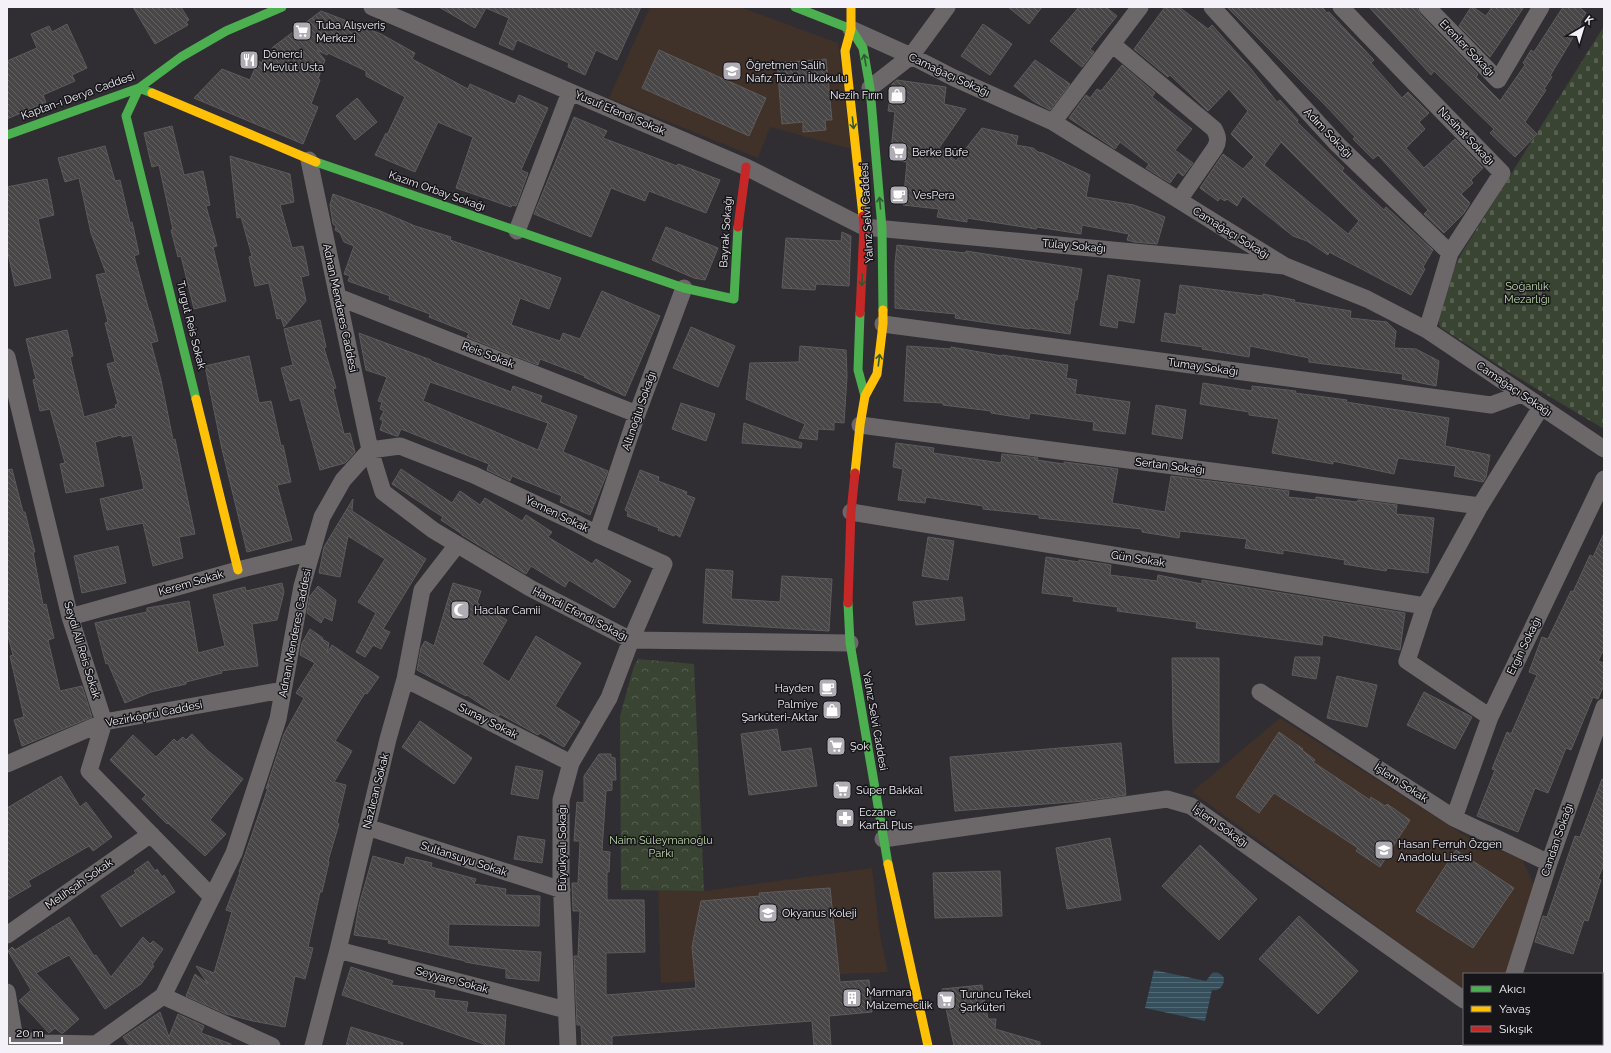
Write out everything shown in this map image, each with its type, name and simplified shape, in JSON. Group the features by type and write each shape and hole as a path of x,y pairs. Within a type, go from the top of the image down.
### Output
{"street":[{"name":"Kaptan-ı Derya Caddesi","path":"7,135 139,88 181,57 220,35 282,7"},
{"name":"Yusuf Efendi Sokak","path":"372,7 746,167 864,227"},
{"path":"795,7 851,29"},
{"name":"Yalnız Selvi Caddesi","path":"851,7 851,29 845,51 864,227 858,370 865,396"},
{"path":"870,88 911,56 947,7"},
{"path":"1053,122 1140,7"},
{"name":"Adım Sokağı","path":"1212,7 1338,145 1450,253"},
{"name":"Nasihat Sokağı","path":"1342,7 1360,28 1502,173 1450,253 1427,330"},
{"name":"Erenler Sokağı","path":"1427,7 1498,80 1541,7"},
{"name":"Yalnız Selvi Caddesi","path":"851,29 863,48 870,88 882,228 883,324 877,374 865,396 860,425 851,512 848,591 850,643 883,839 928,1046"},
{"name":"Camağaçı Sokağı","path":"851,29 911,56 954,78 1053,122 1285,266 1367,299 1427,330 1604,449"},
{"path":"1112,44 1217,133 1217,144 1215,148 1179,200"},
{"name":"Kazım Orbay Sokağı","path":"139,88 309,160 684,288 734,299"},
{"name":"Turgut Reis Sokak","path":"139,88 126,116 238,570"},
{"path":"517,231 570,92"},
{"name":"Adnan Menderes Caddesi","path":"11,1038 71,1045 96,1044 163,996 234,853 278,719 302,586 322,517 343,480 370,450 309,160"},
{"name":"Bayrak Sokağı","path":"734,299 737,228 740,199 746,167"},
{"name":"Tülay Sokağı","path":"864,227 1285,266"},
{"name":"Altınoğlu Sokağı","path":"597,534 637,414 684,288"},
{"name":"Reis Sokak","path":"338,297 637,414"},
{"name":"Tumay Sokağı","path":"883,324 1491,405 1521,394"},
{"name":"Seydi Ali Reis Sokak","path":"7,357 70,617 104,722"},
{"path":"1490,717 1407,661 1425,606 1480,506 1541,407"},
{"name":"Sertan Sokağı","path":"860,425 1480,506"},
{"name":"Yemen Sokak","path":"370,450 400,446 474,475 597,534 664,564 631,640"},
{"name":"Hamdi Efendi Sokağı","path":"370,450 383,492 433,530 530,588 631,640 850,643"},
{"name":"Ergin Sokağı","path":"1454,818 1490,717 1604,479"},
{"name":"Gün Sokak","path":"851,512 1425,606"},
{"name":"Nazlıcan Sokak","path":"314,1046 388,740 405,680 422,590 457,545"},
{"name":"Kerem Sokak","path":"70,617 238,570 312,552"},
{"name":"Büyükyalı Sokağı","path":"568,1046 562,890 561,800 571,763 609,698 631,640"},
{"name":"Sunay Sokak","path":"405,680 571,763"},
{"name":"Vezirköprü Caddesi","path":"7,764 104,722 283,690"},
{"name":"İşlem Sokak","path":"1260,692 1454,818 1549,863"},
{"name":"Candan Sokağı","path":"1514,973 1549,863 1604,706"},
{"path":"104,722 89,771 212,897"},
{"name":"İşlem Sokağı","path":"883,839 1167,799 1173,800 1191,806 1463,999"},
{"name":"Sultansuyu Sokak","path":"367,827 562,890"},
{"name":"Melihşah Sokak","path":"7,935 151,834"},
{"name":"Seyyare Sokak","path":"338,950 566,1010"},
{"path":"7,992 11,1038"},
{"path":"163,996 272,1046"}],"shaded area":[{"name":"Öğretmen Salih Nafız Tüzün İlkokulu","path":"650,7 740,7 838,43 851,149 770,127 758,158 609,98"},
{"name":"Hasan Ferruh Özgen Anadolu Lisesi","path":"1280,718 1472,840 1522,859 1535,887 1506,973 1463,973 1463,989 1192,792"},
{"name":"Okyanus Koleji","path":"872,868 880,935 888,972 661,983 658,890 704,891"}],"green space":[{"name":"Soğanlık Mezarlığı","path":"1604,26 1604,429 1512,374 1440,327 1436,306 1461,254"},
{"name":"Naim Süleymanoğlu Parkı","path":"638,659 694,664 704,891 621,890 620,716 634,666"}],"water":[{"path":"1154,970 1206,981 1212,973 1222,975 1224,978 1221,987 1219,989 1212,990 1205,1021 1145,1008"}],"building":[{"path":"133,7 181,7 189,20 186,22 188,25 155,44"},
{"path":"439,7 641,7 617,60 596,50 585,75 568,67 569,63 517,40 513,50 499,44 509,18 486,8 475,28"},
{"path":"1008,7 1042,7 1029,24"},
{"path":"1079,7 1106,7 1117,16 1090,49 1094,52 1082,67 1050,41"},
{"path":"1165,7 1179,7 1208,29 1212,25 1251,69 1277,102 1280,100 1298,120 1297,122 1344,168 1342,171 1384,210 1386,207 1433,250 1423,267 1425,269 1411,295 1329,252 1328,255 1307,241 1293,236 1243,196 1237,206 1227,199 1225,201 1220,198 1218,201 1200,188 1223,154 1243,169 1254,157 1231,134 1248,111 1229,89 1208,111 1170,75 1168,77 1134,49","holes":["1281,142 1359,221 1348,234 1264,165"]},
{"path":"1227,7 1322,7 1327,13 1329,12 1374,60 1371,63 1402,98 1408,92 1429,113 1419,122 1425,129 1406,148 1424,168 1455,139 1483,168 1471,180 1473,183 1461,194 1470,203 1464,213 1444,233 1424,214 1428,210 1378,155 1373,159 1353,139 1355,137 1325,105"},
{"path":"1369,7 1417,7 1420,14 1478,74 1476,77 1500,101 1525,65 1523,63 1531,50 1534,52 1563,7 1579,7 1586,13 1550,76 1552,77 1544,89 1546,90 1525,122 1537,134 1515,157 1490,133 1494,129 1434,71 1431,75"},
{"path":"1471,7 1486,16 1492,7 1524,7 1490,57 1459,26"},
{"path":"321,11 381,34 415,53 412,59 468,89 470,84 515,104 519,95 548,108 521,170 528,173 516,206 512,205 511,207 456,188 473,137 438,122 415,172 375,155 386,133 387,135 405,97 366,76 366,71 328,53 327,55 317,50 325,60 318,79 320,80 311,104 318,107 303,144 194,98 222,69 250,80 258,61 262,63 264,57 268,59 273,47"},
{"path":"67,24 87,68 72,75 75,81 43,95 46,102 7,119 7,61 37,48 31,34 49,26 52,32"},
{"path":"983,24 1012,44 990,75 961,56"},
{"path":"659,50 766,98 749,136 642,88"},
{"path":"826,59 832,120 825,120 826,130 803,132 803,122 782,124 777,63"},
{"path":"1035,60 1070,84 1050,110 1033,101 1014,86"},
{"path":"1122,65 1155,93 1152,97 1192,129 1175,150 1193,163 1183,176 1178,172 1170,183 1146,168 1149,164 1120,142 1115,149 1069,118 1086,95 1090,98 1097,89 1101,91"},
{"path":"897,80 946,87 944,104 966,109 939,148 956,161 982,128 1018,136 1016,145 1033,148 1038,152 1090,175 1086,197 1134,205 1165,217 1157,244 1134,242 1127,240 1129,234 1082,225 1081,234 1037,227 1036,229 967,218 967,222 937,217 939,209 903,205 907,162 890,160 895,112 888,111 892,84"},
{"path":"357,98 377,122 355,140 336,116"},
{"path":"574,117 607,131 603,138 677,166 678,164 720,180 706,213 649,191 645,201 611,188 591,237 534,214"},
{"path":"172,126 184,175 203,171 210,205 206,206 217,246 213,247 226,301 194,309 181,256 178,257 171,230 173,230 159,165 152,167 144,133"},
{"path":"105,146 115,181 120,180 130,223 132,222 139,254 134,256 158,341 151,343 161,380 173,440 175,439 195,534 179,537 183,558 153,566 143,523 107,530 100,499 144,489 132,435 122,437 121,435 95,442 104,486 66,493 60,464 65,463 50,409 40,411 33,380 36,379 26,339 67,330 73,356 70,357 84,417 116,408 115,405 118,404 107,364 115,362 105,323 108,322 96,275 106,273 91,233 79,178 65,182 58,158"},
{"path":"230,156 290,174 294,202 280,205 292,248 303,246 309,275 301,277 306,301 284,327 281,318 277,319 269,283 255,286 249,257 252,256 241,217 237,218"},
{"path":"47,179 54,215 38,219 51,278 15,286 7,248 7,187"},
{"path":"333,194 378,210 415,226 451,237 450,240 561,278 549,309 520,298 511,325 560,341 563,333 580,339 602,291 660,316 625,396 584,377 585,376 540,359 538,365 467,337 469,333 429,317 430,314 389,299 390,296 348,281 350,276 344,274 354,246 344,242 340,233 335,230 336,226 333,224 330,205"},
{"path":"666,227 718,248 705,280 694,278 652,260"},
{"path":"842,232 851,236 849,286 816,284 815,290 782,288 786,238 841,241"},
{"path":"897,245 965,253 966,251 1082,269 1077,300 1075,300 1070,334 955,318 956,314 895,308 895,263"},
{"path":"1108,275 1140,280 1134,323 1118,320 1117,328 1100,325"},
{"path":"1180,285 1263,296 1263,294 1295,300 1294,302 1351,311 1350,318 1387,322 1396,331 1394,348 1416,349 1439,361 1436,386 1402,379 1403,374 1309,362 1309,358 1250,346 1249,357 1202,349 1203,347 1161,341 1165,313 1176,315"},
{"path":"320,320 326,347 324,348 336,388 333,389 344,434 350,433 355,452 345,463 320,470 300,398 290,401 281,368 293,365 284,329"},
{"path":"691,327 735,346 718,387 673,368"},
{"path":"359,333 511,392 513,386 542,396 540,402 577,416 563,452 608,471 590,515 560,502 562,496 512,476 510,481 487,470 489,464 401,429 398,436 380,430 383,421 380,419 384,411 380,409 382,402 378,401 387,377 366,370","holes":["430,382 548,423 538,450 423,401"]},
{"path":"800,346 846,350 847,376 844,423 834,422 834,430 818,429 817,440 799,438 805,424 746,399 750,363 799,362"},
{"path":"907,346 951,349 951,347 1068,365 1066,378 1077,380 1075,394 1130,402 1125,434 1093,430 1094,422 1030,413 1029,419 991,413 991,411 943,405 943,403 904,401"},
{"path":"249,356 259,403 271,401 281,446 283,445 291,482 277,485 292,540 247,552 222,449 205,366"},
{"path":"1203,383 1252,391 1252,386 1296,391 1295,393 1347,400 1346,402 1449,418 1445,446 1490,455 1486,477 1483,482 1454,476 1456,466 1398,458 1394,474 1333,461 1333,464 1272,453 1279,419 1249,415 1249,412 1200,404"},
{"path":"681,403 715,414 706,441 672,429"},
{"path":"1156,405 1186,410 1182,439 1152,434"},
{"path":"744,423 802,443 801,448 742,443"},
{"path":"896,443 934,448 933,453 1001,463 1002,454 1038,458 1037,460 1064,464 1064,462 1118,469 1112,503 1165,512 1171,476 1289,491 1288,497 1316,500 1316,497 1357,502 1358,500 1397,505 1396,514 1434,518 1428,573 1387,568 1386,571 1344,564 1345,560 1283,550 1283,554 1245,548 1247,539 1180,531 1179,538 1142,532 1142,529 1039,518 1039,515 983,509 983,506 926,497 925,503 898,500 903,469 893,467"},
{"path":"12,469 35,552 33,552 43,605 46,604 54,638 48,640 60,691 82,686 92,717 22,746 14,720 24,717 10,656 13,655 7,632 7,470"},
{"path":"401,469 452,503 460,491 480,505 485,498 522,521 526,515 552,532 548,537 592,564 596,559 631,581 614,608 569,580 565,587 531,566 526,574 462,535 441,520 443,517 392,484"},
{"path":"640,470 659,477 658,481 687,492 686,495 695,498 680,537 675,534 674,536 658,530 659,528 627,516 628,512 625,510"},
{"path":"353,499 352,511 426,559 383,629 390,632 381,649 373,645 365,657 356,652 376,613 358,602 385,559 348,536 340,577 319,573 324,547"},
{"path":"1604,533 1604,649 1598,661 1604,663 1604,685 1598,699 1593,697 1571,750 1566,748 1548,793 1535,788 1518,832 1477,816 1495,770 1492,769 1507,732 1511,734 1537,675 1529,672 1542,637 1548,639 1571,591 1573,592 1590,555 1593,557"},
{"path":"928,537 954,541 948,580 922,576"},
{"path":"118,546 126,583 82,593 74,556"},
{"path":"1046,557 1111,565 1110,575 1157,581 1158,575 1202,584 1202,580 1405,613 1400,650 1323,635 1322,645 1196,628 1197,622 1117,611 1118,607 1073,601 1074,597 1042,593"},
{"path":"706,569 733,571 731,599 780,602 782,576 832,579 829,631 703,623"},
{"path":"282,583 284,592 277,620 252,624 258,666 221,671 222,673 186,682 186,684 151,692 125,703 108,663 106,664 95,623 147,612 147,608 189,601 198,653 225,646 213,595 245,587 246,591"},
{"path":"453,583 481,591 477,603 507,620 482,664 509,682 536,636 581,663 555,706 580,722 564,747 540,733 538,735 500,714 499,716 467,695 466,696 417,670 421,648 425,641 434,646"},
{"path":"318,586 336,600 332,621 324,617 321,623 307,613 310,596"},
{"path":"962,597 965,620 916,625 913,602"},
{"path":"310,629 329,643 327,653 332,645 379,677 367,694 365,693 335,741 352,751 334,782 346,785 337,823 339,824 328,861 322,892 320,892 308,947 313,948 305,979 295,976 285,1027 226,1014 186,996 195,974 208,984 196,966 214,973 232,912 226,910 269,785 266,789 284,734 304,698 296,693 315,663 300,655 302,643"},
{"path":"1295,657 1320,657 1316,679 1292,675"},
{"path":"1172,658 1219,658 1219,762 1175,763"},
{"path":"1337,676 1377,685 1367,727 1327,718"},
{"path":"1424,692 1472,717 1455,749 1407,725"},
{"path":"420,721 472,758 454,784 402,747"},
{"path":"777,729 781,752 811,748 817,786 749,795 741,734"},
{"path":"1279,732 1303,749 1302,750 1315,760 1313,762 1370,800 1371,797 1385,806 1387,804 1410,820 1380,867 1356,851 1358,848 1274,793 1259,813 1236,797"},
{"path":"192,734 208,751 243,779 210,820 226,834 205,856 168,823 167,824 142,799 146,795 110,760 133,735 156,757 174,739 177,742 183,737 186,740"},
{"path":"1121,743 1126,795 1084,801 955,811 950,757"},
{"path":"599,754 611,754 611,757 615,758 616,780 612,780 612,790 606,791 602,851 610,852 609,872 607,872 607,900 644,900 645,952 606,953 606,995 696,988 692,947 701,901 760,896 759,893 830,888 840,982 869,980 872,1012 829,1016 831,1046 814,1046 812,1021 612,1036 612,1046 582,1046 581,1025 577,1025 574,956 578,956 580,911 573,911 572,883 578,883 580,841 574,841 577,802 584,803 584,776"},
{"path":"516,766 543,771 538,799 511,794"},
{"path":"61,776 80,807 86,802 112,837 93,851 89,846 28,881 31,886 7,900 7,808"},
{"path":"1602,779 1604,780 1604,864 1598,879 1601,880 1588,921 1584,920 1573,954 1535,942 1543,916 1547,917 1575,836 1580,837"},
{"path":"518,836 545,840 542,863 514,859"},
{"path":"1110,838 1121,900 1067,909 1056,848"},
{"path":"1200,845 1257,899 1219,940 1162,886"},
{"path":"1456,850 1514,888 1473,948 1416,911"},
{"path":"373,856 404,865 406,857 432,863 431,867 476,879 474,884 506,889 505,895 540,896 539,926 449,924 448,946 541,952 539,981 506,978 506,969 465,962 388,943 389,940 354,935 359,905"},
{"path":"148,861 155,871 157,869 162,877 164,875 175,892 121,927 101,896 136,873 134,871"},
{"path":"1000,871 1002,916 935,918 933,873"},
{"path":"1299,916 1358,971 1318,1014 1259,959"},
{"path":"69,917 94,956 96,955 111,977 143,937 150,944 153,941 163,949 152,965 154,966 141,984 105,1009 69,955 36,973 79,1019 63,1033 55,1028 49,1033 19,1001 31,990 8,951 12,947 15,950"},
{"path":"351,967 393,981 391,985 435,991 434,998 468,1002 466,1012 506,1015 504,1046 484,1046 484,1044 342,995"},
{"path":"982,985 988,1019 996,1019 995,1029 1040,1042 1040,1046 954,1046 942,989"},
{"path":"160,1012 169,1037 178,1014 204,1026 201,1033 231,1044 231,1046 138,1046 128,1044 123,1037"},
{"path":"351,1027 403,1043 402,1046 346,1046"}],"traffic: fast":[{"path":"7,135 139,88 181,57 226,31 282,7"},
{"path":"795,7 851,29"},
{"path":"851,29 863,48 870,88 882,228 883,310"},
{"path":"152,93 139,88 126,116 196,399"},
{"path":"316,162 684,288 734,299 738,227"},
{"path":"860,313 858,370 865,396"},
{"path":"848,603 850,643 888,864"}],"traffic: slow":[{"path":"851,7 851,29 845,51 863,216"},
{"path":"152,93 316,162"},
{"path":"855,473 860,425 865,396 877,374 883,324 883,310"},
{"path":"196,399 238,570"},
{"path":"888,864 928,1046"}],"traffic: jam":[{"path":"738,227 746,167"},
{"path":"860,313 864,227 863,216"},
{"path":"848,603 851,512 855,473"}],"place":[{"name":"Tuba Alışveriş Merkezi","path":"302,31"},
{"name":"Dönerci Mevlüt Usta","path":"249,60"},
{"name":"Öğretmen Salih Nafız Tüzün İlkokulu","path":"732,71"},
{"name":"Nezih Fırın","path":"897,95"},
{"name":"Berke Büfe","path":"898,152"},
{"name":"VesPera","path":"899,195"},
{"name":"Hacılar Camii","path":"460,610"},
{"name":"Hayden","path":"828,688"},
{"name":"Palmiye Şarküteri-Aktar","path":"832,710"},
{"name":"Şok","path":"836,746"},
{"name":"Süper Bakkal","path":"842,790"},
{"name":"Eczane Kartal Plus","path":"845,818"},
{"name":"Hasan Ferruh Özgen Anadolu Lisesi","path":"1384,850"},
{"name":"Okyanus Koleji","path":"768,913"},
{"name":"Marmara Malzemecilik","path":"852,998"},
{"name":"Turuncu Tekel Şarküteri","path":"946,1000"}]}
